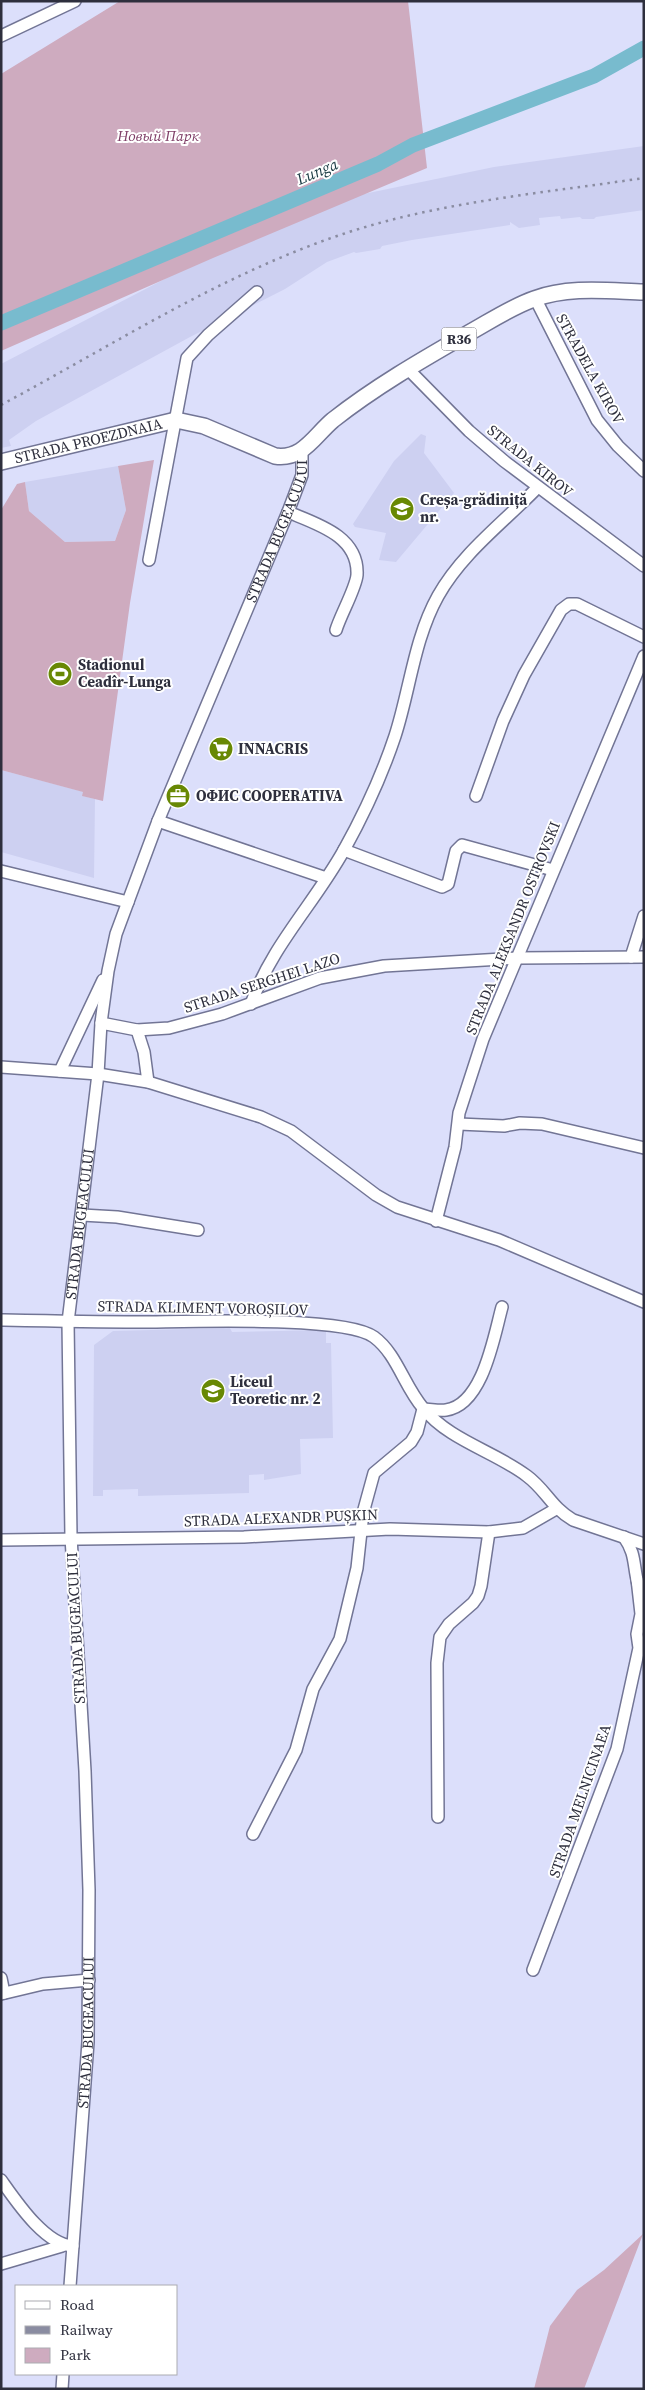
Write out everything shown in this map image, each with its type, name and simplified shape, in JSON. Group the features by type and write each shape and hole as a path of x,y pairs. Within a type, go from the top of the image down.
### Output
{"main road":[{"name":"STRADA BUGEACULUI","path":"302,452 326,426 380,385 407,368 535,298 562,292 644,292"},
{"name":"STRADA PROEZDNAIA","path":"1,462 176,420 204,426 275,456 286,458 302,452"}],"street":[{"path":"1,36 75,1"},
{"name":"STRADA PROEZDNAIA","path":"176,420 187,358 208,335 257,292"},
{"name":"STRADELA KIROV","path":"535,298 597,420 618,446 644,471"},
{"name":"STRADA KIROV","path":"407,368 469,431 537,488 644,566"},
{"path":"149,560 176,420"},
{"name":"STRADA BUGEACULUI","path":"70,2285 67,2246 88,2042 89,1890 85,1771 71,1537 68,1322 98,1074 101,1023 108,971 116,934 158,821 288,512 302,475 302,452"},
{"path":"251,1004 270,959 344,850 380,776 396,735 416,656 438,596 456,570 537,488"},
{"path":"288,512 334,532 349,548 355,561 357,577 336,630"},
{"path":"476,796 504,721 524,675 562,610 569,604 577,604 644,637"},
{"name":"STRADA ALEKSANDR OSTROVSKI","path":"436,1221 455,1147 459,1112 483,1039 644,656"},
{"path":"158,821 326,878"},
{"path":"344,850 442,887 448,884 456,851 462,846 553,870"},
{"path":"1,871 128,902"},
{"path":"631,957 644,916"},
{"name":"STRADA SERGHEI LAZO","path":"101,1023 137,1030 169,1028 222,1014 320,978 384,966 435,961 518,958 644,958"},
{"name":"STRADA BUGEACULUI","path":"60,1071 108,971"},
{"path":"137,1030 144,1052 148,1082"},
{"path":"1,1068 98,1074 148,1082 275,1123 291,1131 376,1195 397,1207 499,1240 551,1260 644,1302"},
{"path":"459,1124 504,1126 520,1123 542,1124 644,1148"},
{"path":"82,1215 117,1217 198,1230"},
{"path":"253,1834 296,1750 313,1689 323,1667 340,1639 350,1606 357,1568 363,1513 374,1473 411,1442 417,1432 423,1408 446,1410 462,1404 471,1394 483,1373 502,1307"},
{"name":"STRADA KLIMENT VOROȘILOV","path":"1,1320 68,1322 290,1322 356,1329 372,1335 386,1347 423,1408 438,1422 463,1440 507,1462 529,1477 556,1509 573,1520 644,1544"},
{"name":"STRADA ALEXANDR PUȘKIN","path":"1,1540 71,1537 234,1537 390,1529 489,1532 523,1528 556,1509"},
{"path":"438,1817 437,1663 440,1637 449,1624 478,1596 482,1586 489,1532"},
{"path":"624,1537 635,1559 637,1579 644,1594"},
{"name":"STRADA MELNICINAEA","path":"533,1970 617,1749 639,1648 637,1634 641,1614 637,1579"},
{"path":"1,1978 3,1993 43,1984 89,1980"},
{"path":"1,2180 36,2224 67,2246"},
{"path":"1,2264 67,2246"},
{"path":"62,2389 63,2375"}],"shaded area":[{"path":"644,146 644,210 596,217 594,219 582,219 580,217 561,219 560,216 539,218 540,225 519,228 510,222 510,225 412,240 382,246 380,249 354,252 327,262 285,289 190,337 36,421 9,440 11,446 1,448 1,364 238,241 349,197 494,167"},
{"name":"Creșa-grădiniță nr.","path":"421,434 426,436 424,453 454,493 396,562 379,560 386,533 355,527 353,524 394,461"},
{"path":"118,466 126,510 115,541 65,542 29,511 25,482"},
{"path":"1,770 84,792 83,796 95,799 94,878 1,852"},
{"name":"Liceul Teoretic nr. 2","path":"230,1328 232,1332 326,1330 326,1343 331,1343 333,1438 300,1439 301,1474 264,1480 264,1474 249,1475 249,1493 138,1496 138,1489 103,1490 103,1496 93,1496 94,1345 113,1331"}],"green space":[{"name":"Новый Парк","path":"120,1 408,1 427,168 213,258 1,351 1,74"},
{"name":"Stadionul Ceadîr-Lunga","path":"154,460 130,603 103,801 82,796 83,792 1,770 1,510 17,484 25,482 29,511 65,542 115,541 126,510 118,466"},
{"path":"643,2234 584,2389 534,2389 550,2326 577,2290 604,2270"}],"waterway":[{"name":"Lunga","path":"1,323 378,164 413,145 594,76 644,48"}],"railway":[{"path":"1,405 211,290 298,250 343,234 379,223 454,206 644,178"}],"place":[{"name":"Creșa-grădiniță nr.","path":"402,509"},
{"name":"Stadionul Ceadîr-Lunga","path":"60,674"},
{"name":"INNACRIS","path":"221,749"},
{"name":"ОФИС COOPERATIVA","path":"178,796"},
{"name":"Liceul Teoretic nr. 2","path":"213,1391"}]}
